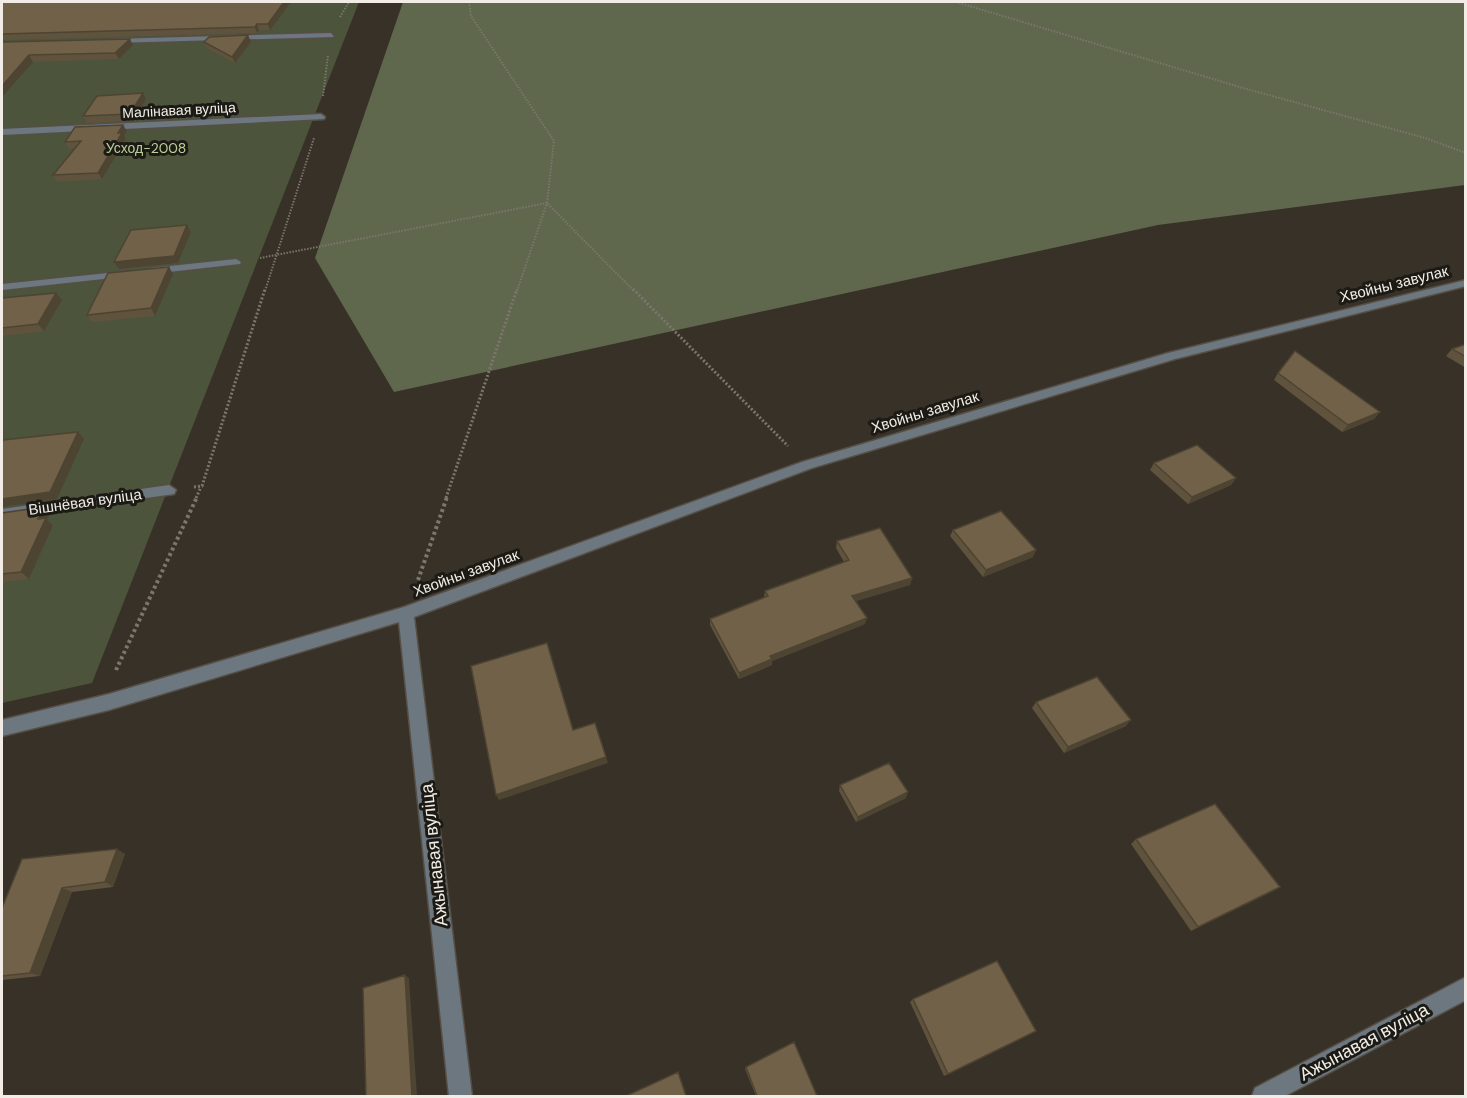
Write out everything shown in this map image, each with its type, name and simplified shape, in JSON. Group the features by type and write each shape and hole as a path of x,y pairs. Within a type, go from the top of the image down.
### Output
{"street":[{"path":"103,41 331,35"},
{"name":"Малінавая вуліца","path":"2,132 321,117"},
{"path":"2,287 236,262"},
{"name":"Хвойны завулак","path":"2,728 109,702 406,613 807,465 1172,356 1466,283"},
{"name":"Вішнёвая вуліца","path":"2,514 169,490"},
{"name":"Ажынавая вуліца","path":"406,613 461,1096"},
{"name":"Ажынавая вуліца","path":"1263,1096 1466,988"}],"path":[{"path":"406,613 547,203 554,141 471,16 469,2"},
{"path":"956,2 1243,88 1425,138 1466,153"},
{"path":"236,262 547,203"},
{"path":"547,203 807,465"},
{"path":"115,670 201,486 278,255"},
{"path":"169,490 201,486"}],"green space":[{"name":"Усход-2008","path":"2,2 359,2 92,683 2,703"},
{"path":"403,2 1465,2 1465,185 1158,225 394,392 315,258"}],"building":[{"path":"2,2 284,2 268,24 257,24 255,27 2,34"},
{"path":"248,35 232,57 204,42 209,37"},
{"path":"130,39 115,53 29,55 2,86 2,42"},
{"path":"143,93 130,114 83,116 97,96"},
{"path":"123,125 118,133 122,133 98,173 53,175 81,141 65,142 75,127"},
{"path":"187,225 174,256 114,262 131,230"},
{"path":"169,267 151,308 87,315 108,273"},
{"path":"56,293 38,324 2,328 2,298"},
{"path":"1466,344 1466,357 1452,349"},
{"path":"1295,351 1380,412 1348,425 1278,373"},
{"path":"78,432 50,492 2,499 3,440"},
{"path":"1197,445 1236,478 1192,497 1154,463"},
{"path":"43,507 38,519 46,518 21,572 2,574 2,513"},
{"path":"1001,511 1036,550 986,570 953,530"},
{"path":"880,528 912,578 852,596 867,618 770,656 772,659 739,673 710,619 768,596 765,591 849,560 837,541"},
{"path":"547,643 573,730 595,723 606,757 496,795 471,666"},
{"path":"1097,677 1131,720 1068,747 1036,702"},
{"path":"889,763 908,792 858,817 840,785"},
{"path":"1215,804 1280,887 1198,927 1136,839"},
{"path":"117,849 105,882 62,888 30,973 2,976 2,908 22,859"},
{"path":"997,961 1036,1031 948,1074 913,999"},
{"path":"405,975 412,1096 366,1096 363,988"},
{"path":"794,1042 817,1096 757,1096 746,1067"},
{"path":"678,1072 686,1096 626,1096"}]}
